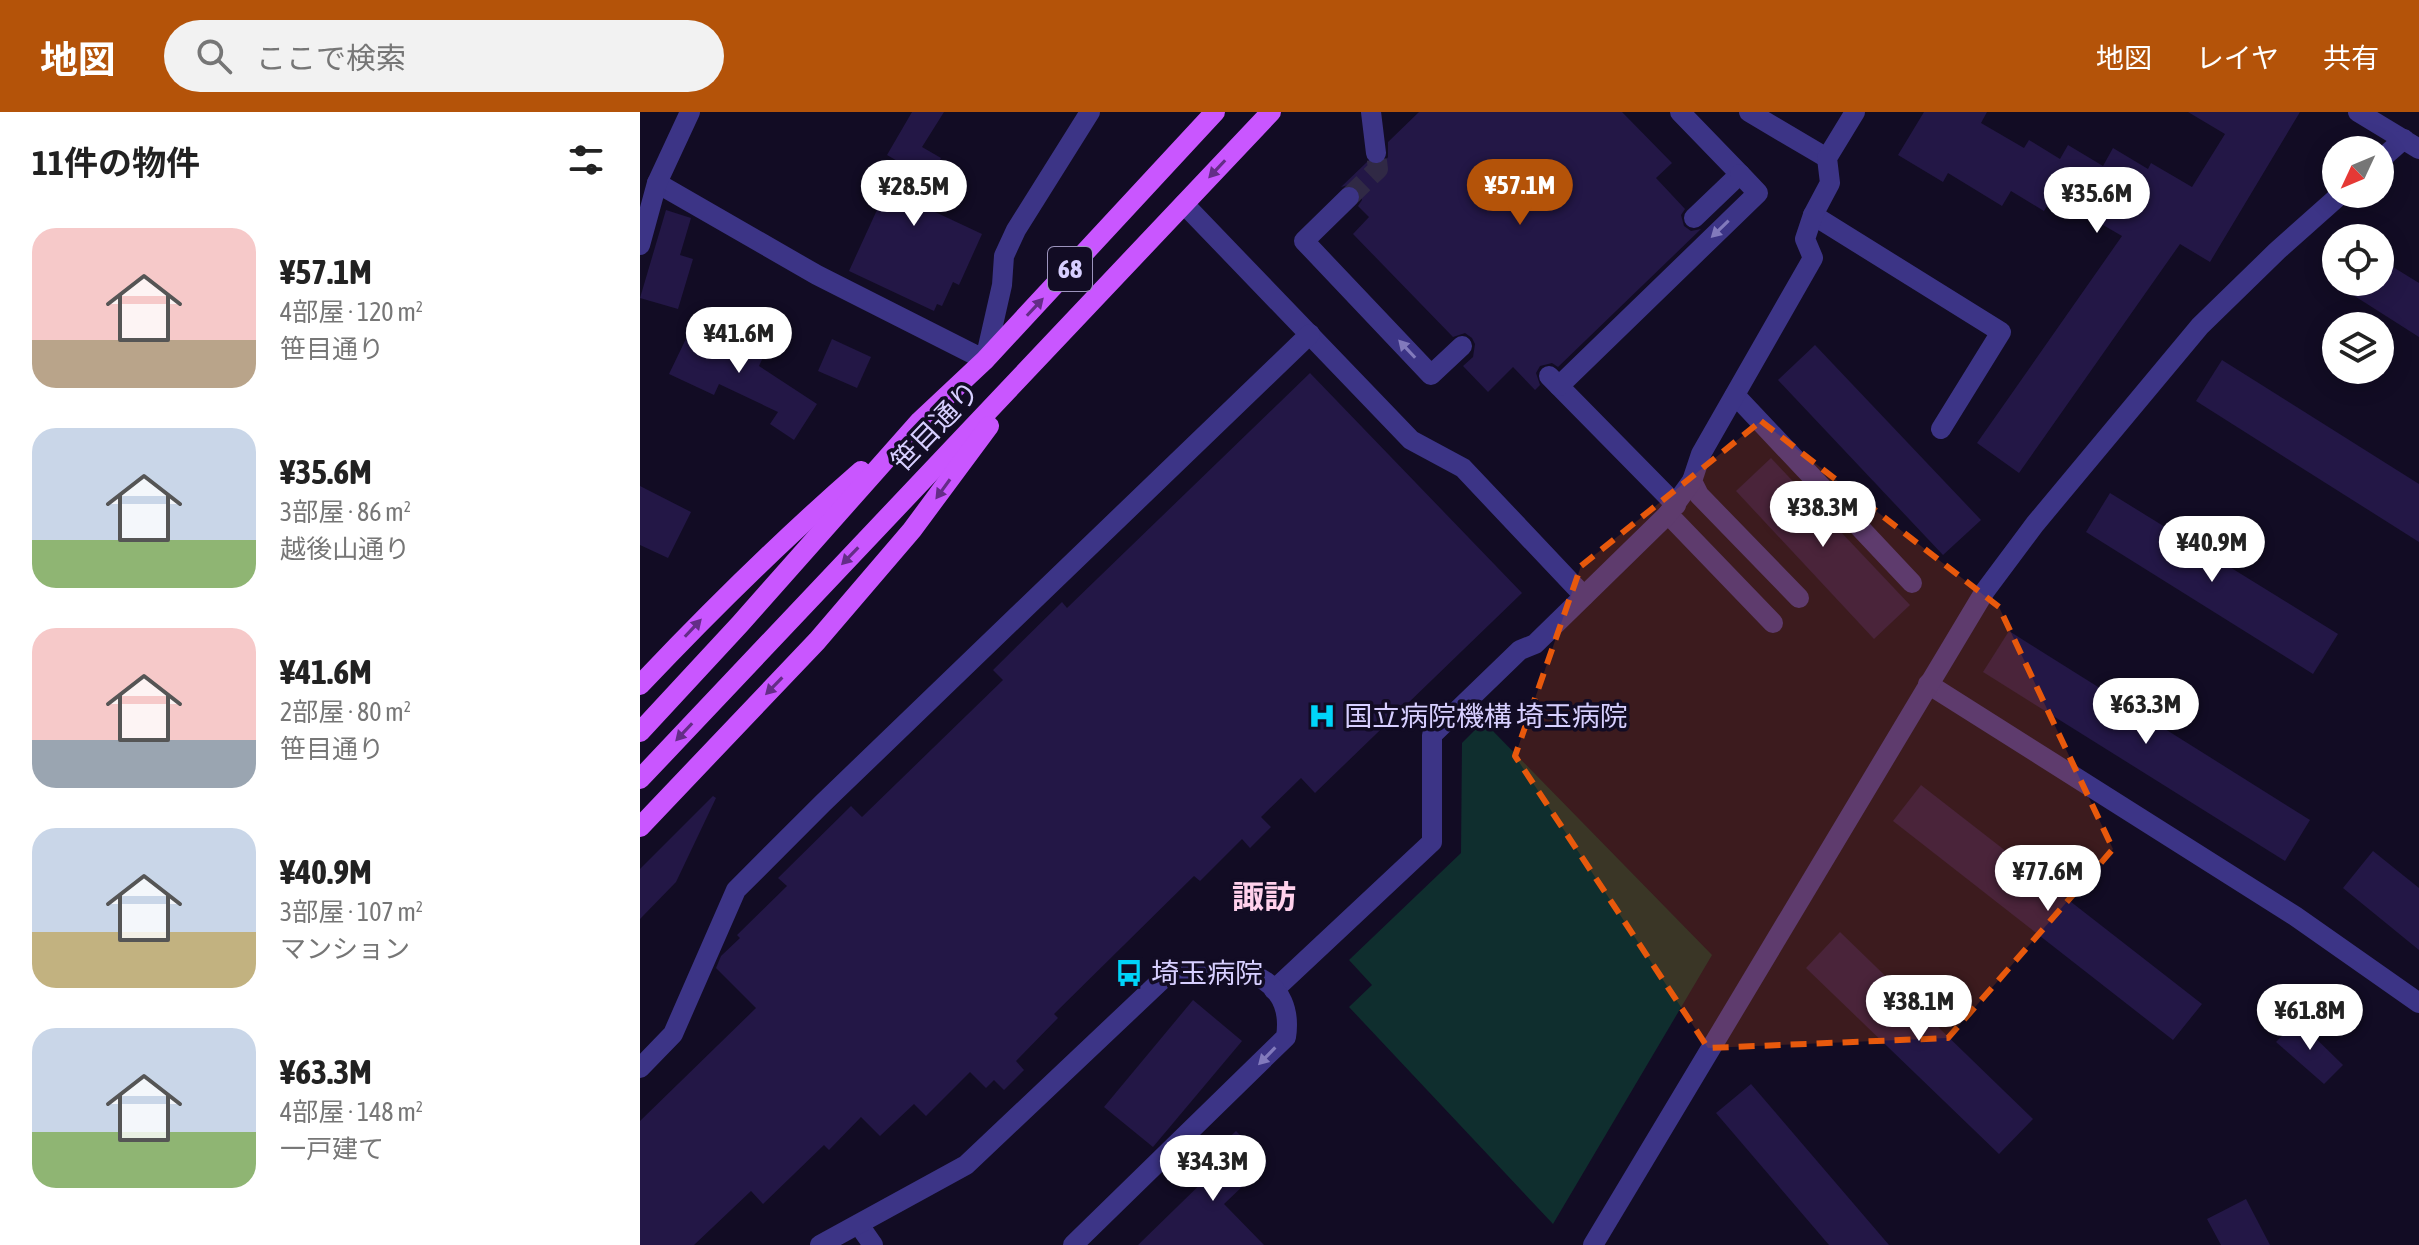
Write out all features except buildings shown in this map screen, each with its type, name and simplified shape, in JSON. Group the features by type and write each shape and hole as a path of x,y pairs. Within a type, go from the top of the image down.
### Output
{"main road":[{"name":"笹目通り","path":"640,732 920,421 985,360 1215,112"},
{"name":"笹目通り","path":"640,779 1271,112"},
{"path":"640,827 817,641 903,541 1039,358"},
{"path":"640,685 718,602 796,528 920,421"}],"street":[{"path":"640,245 657,183 690,112"},
{"path":"657,183 817,275 985,360 1002,285 1004,256 1016,230 1090,112"},
{"path":"1371,112 1376,153"},
{"path":"1680,112 1758,193 1554,381 1773,623"},
{"path":"1749,112 1827,158"},
{"path":"1274,990 1432,842 1432,735 1520,650 1535,644 1672,510 1692,481 1701,454 1813,258 1805,239 1813,215 1830,183 1827,158 1855,112"},
{"path":"2358,112 2411,144"},
{"path":"1694,218 1740,174"},
{"path":"1349,197 1304,241 1431,375 1462,346"},
{"path":"1184,204 1411,440 1463,468 1584,596"},
{"path":"1593,1245 1985,591 2035,524 2200,326 2325,208"},
{"path":"1813,215 2001,332 1941,429"},
{"path":"640,1068 673,1034 736,890 1310,334"},
{"path":"1735,395 1912,583"},
{"path":"1692,481 1699,495 1799,598"},
{"path":"1928,684 2295,916 2419,1003"},
{"path":"820,1245 966,1165 1168,974 1254,975 1274,990 1286,1006 1286,1037 1073,1245"},
{"path":"859,1225 873,1245"}],"highlighted area":[{"path":"1761,421 1999,607 2113,849 1948,1038 1708,1048 1515,756 1581,566"}],"green space":[{"path":"1479,726 1490,728 1712,955 1553,1224 1349,1007 1372,985 1349,960 1461,853 1462,743"}],"tunnel":[{"path":"1349,197 1378,169 1376,153"}],"place":[{"name":"国立病院機構 埼玉病院","path":"1322,716"},
{"name":"埼玉病院","path":"1129,973"}],"district":[{"name":"諏訪","path":"1264,897"}]}
